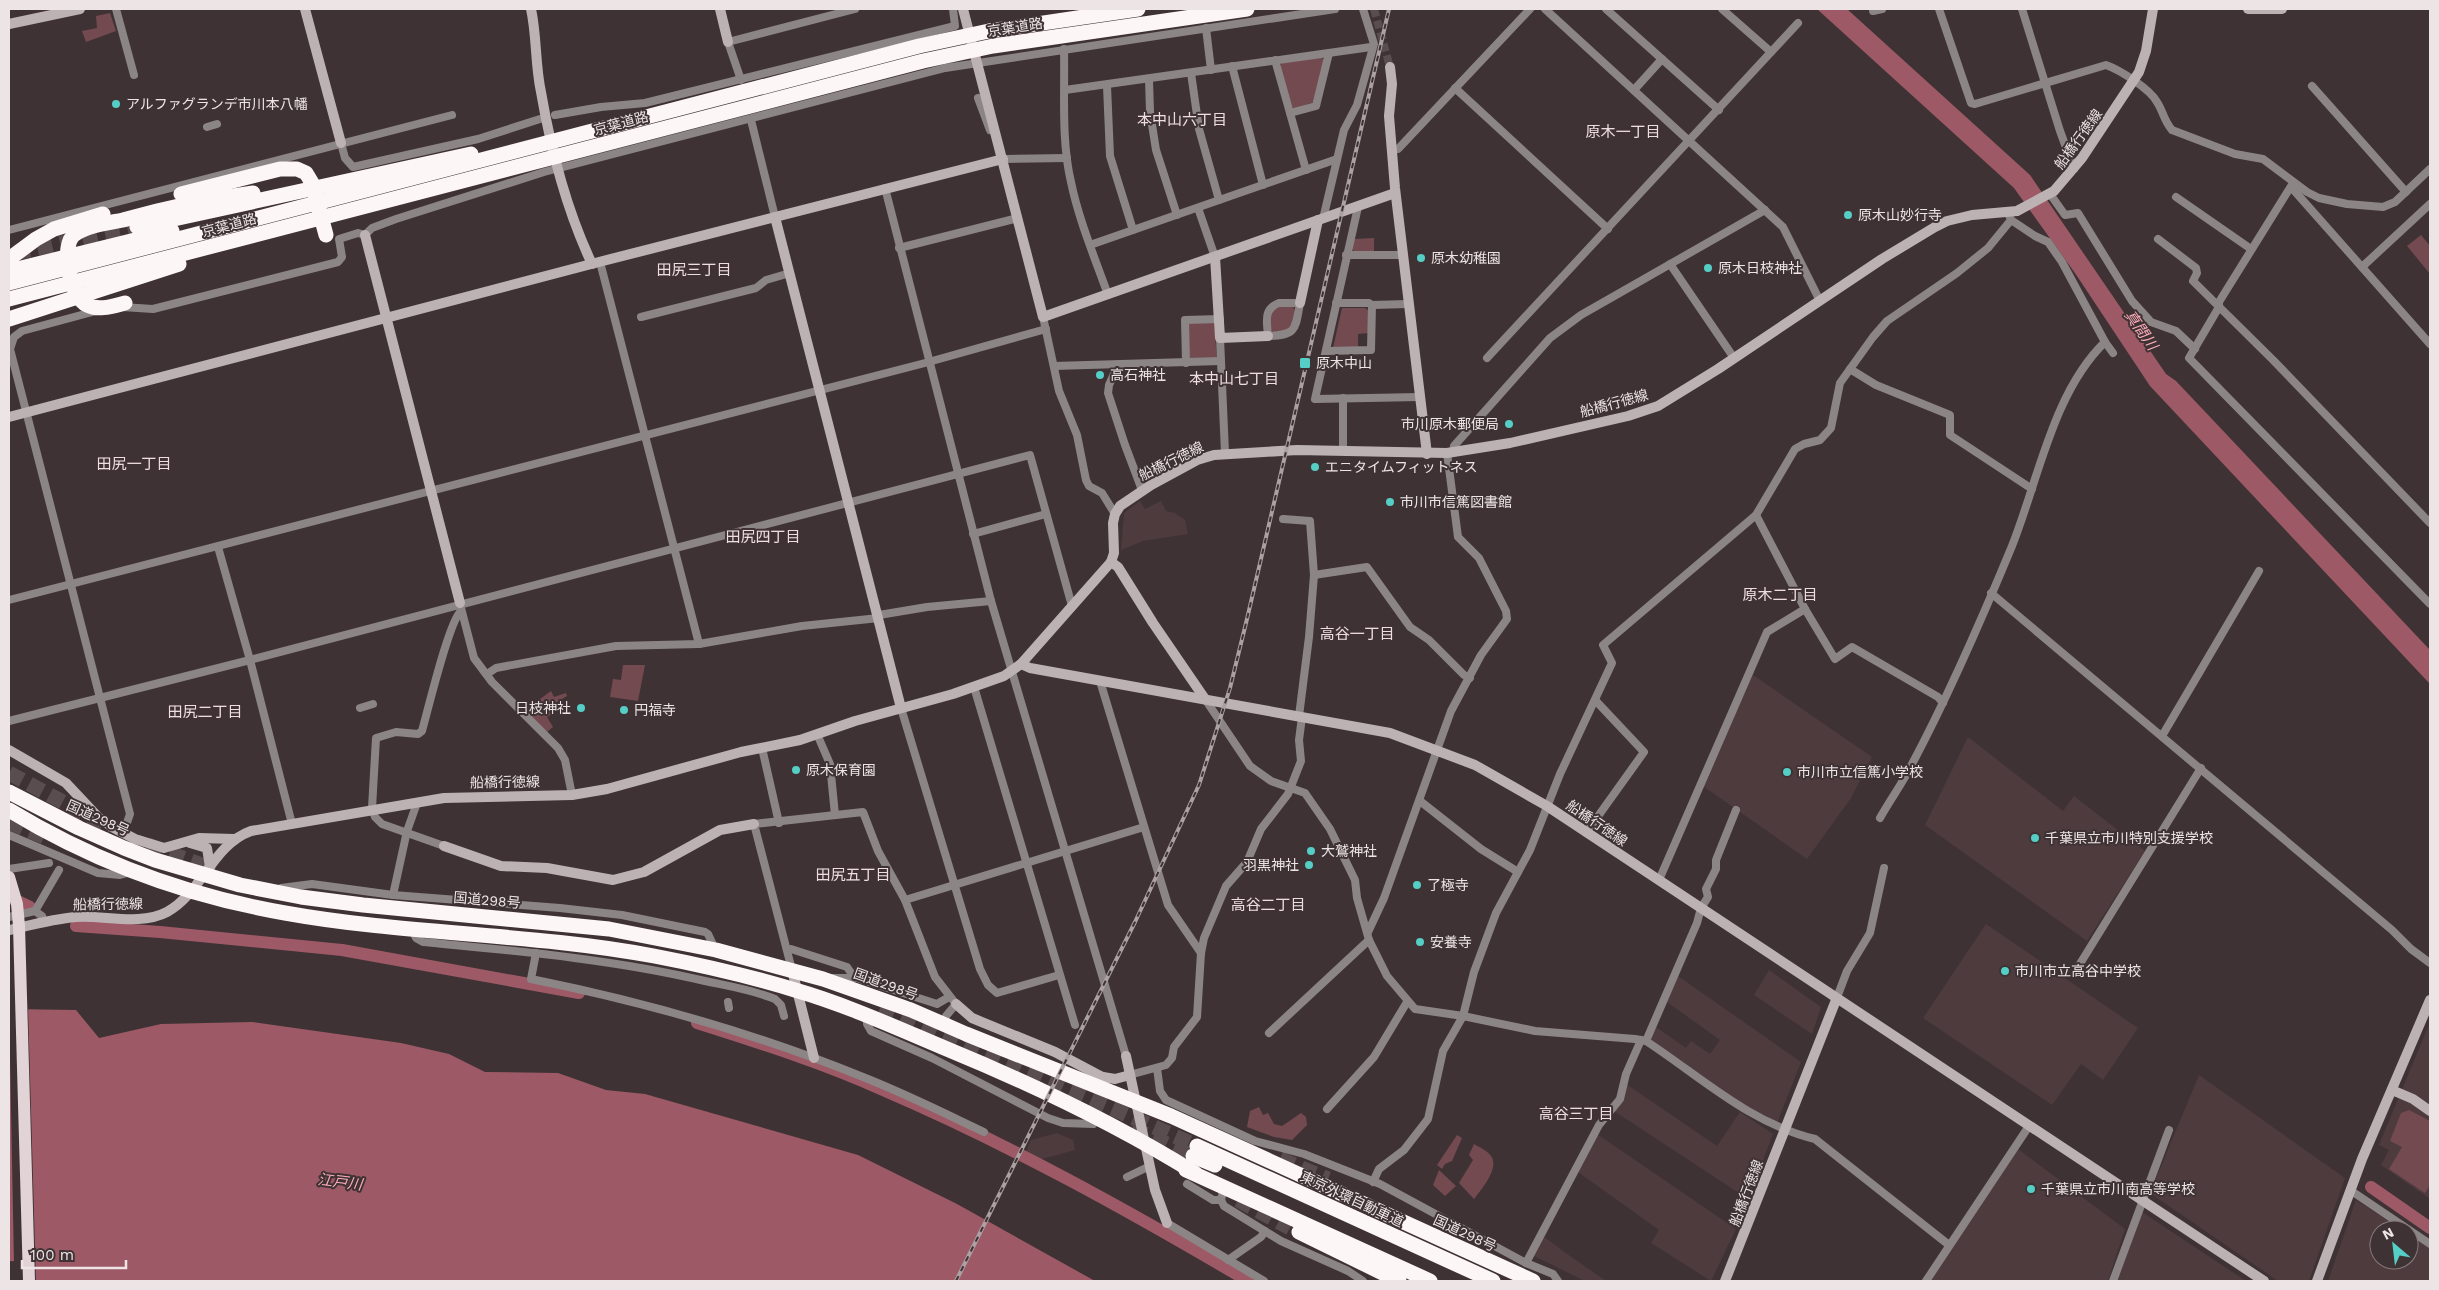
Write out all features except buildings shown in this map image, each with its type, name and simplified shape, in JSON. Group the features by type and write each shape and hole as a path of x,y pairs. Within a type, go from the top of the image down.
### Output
{"highway":[{"name":"京葉道路","path":"9,284 919,46 989,31 1138,9"},
{"name":"京葉道路","path":"9,299 922,61 993,46 1247,9"},
{"path":"138,227 336,182 606,127"},
{"path":"9,259 44,234 72,222 283,168 294,168 306,173 314,190 326,235"},
{"path":"124,303 98,308 83,303 74,286 67,250 72,237 87,229 198,200 336,182"},
{"path":"9,271 191,226 336,199"},
{"path":"9,319 313,220"},
{"path":"9,327 46,308"},
{"path":"9,783 104,839"},
{"name":"国道298号","path":"9,792 104,839 155,860 206,871 254,888 362,905 609,929 716,950 823,979 910,1010 966,1034 1050,1075 1138,1105 1192,1127 1530,1280"},
{"path":"9,810 68,843"},
{"path":"9,820 33,832 68,843 133,871 190,891 234,903 284,913 412,929 607,948 734,973 796,990 867,1015 975,1059 1044,1090 1191,1179 1430,1281"},
{"path":"951,1050 1148,1154"},
{"name":"国道298号","path":"1138,1105 1177,1112 1192,1127"},
{"name":"東京外環自動車道","path":"1469,1281 1195,1151 1493,1281"},
{"path":"1328,1178 1443,1231 1530,1280"},
{"path":"1290,1228 1399,1281"}],"main road":[{"path":"9,877 17,904 19,926 29,1281"},
{"path":"10,914 21,1281"}],"street":[{"path":"9,24 48,12 80,9"},
{"path":"116,9 134,75"},
{"path":"305,9 341,143 346,158 352,167 478,139 540,119"},
{"path":"531,9 538,78 560,172 572,213 596,263 644,434 699,644"},
{"path":"720,9 728,42 741,80"},
{"path":"728,42 854,9"},
{"path":"555,115 601,107 644,103 955,26 953,9"},
{"path":"964,9 1043,317 1060,391 1080,445 1086,480 1089,486 1102,492 1114,514 1114,553 1111,562 1118,567 1153,623 1250,766 1271,781 1304,793 1334,836 1354,880 1356,898 1368,936 1387,976 1407,1002 1415,1009 1428,1013 1462,1016 1553,1034 1644,1041 1744,1110 1786,1130 1815,1139 1949,1245"},
{"path":"365,235 372,228 396,218 544,172 751,120 945,68 1336,9"},
{"path":"1220,338 1292,333 1344,130 1357,105 1371,47 1374,44 1363,9"},
{"path":"1392,149 1398,149 1530,9"},
{"path":"1545,9 1783,227 1820,301"},
{"path":"1606,9 1719,110"},
{"path":"1722,9 1772,52"},
{"path":"1873,12 1882,9"},
{"path":"1939,9 1971,103 2045,84 2106,65 2131,77 2134,82 2157,100 2166,123 2172,130 2235,154 2263,159 2292,185 2430,344"},
{"path":"2022,9 2074,170"},
{"name":"船橋行徳線","path":"1114,514 1129,498 1142,490 1197,460 1225,453 1297,450 1450,453 1510,443 1652,409 1680,394 1905,244 1947,221 1972,214 2009,217 2049,195 2074,170 2134,82 2146,51 2153,9"},
{"path":"2248,9 2282,9"},
{"path":"1487,358 1690,142 1798,23"},
{"path":"1206,28 1211,70"},
{"path":"1064,90 1107,86 1232,66 1371,47"},
{"path":"1064,49 1067,158 1077,207 1108,295"},
{"path":"1290,113 1316,106 1329,53"},
{"path":"1275,60 1306,170"},
{"path":"1634,90 1662,60"},
{"path":"1232,66 1263,185"},
{"path":"1390,67 1392,84 1389,116 1395,193 1427,454"},
{"path":"1191,73 1198,129 1219,200"},
{"path":"1149,79 1150,112 1156,150 1177,215"},
{"path":"1107,86 1110,156 1133,230"},
{"path":"2312,86 2406,192"},
{"path":"1455,88 1608,229"},
{"path":"978,98 997,154 1002,159"},
{"path":"9,230 452,115"},
{"path":"751,120 902,708 980,969 993,991 998,993 1059,975"},
{"path":"207,127 217,124"},
{"path":"9,417 1002,159 1067,158"},
{"path":"1090,245 1337,159"},
{"path":"2292,185 2320,198 2365,206 2383,207 2395,202 2430,169"},
{"path":"2292,185 2219,302 2219,307 2189,358 2430,604"},
{"path":"885,188 991,601 1132,1075 1156,1190 1168,1223 1264,1281"},
{"path":"1043,317 1395,193"},
{"path":"2049,195 2065,215 2078,213 2132,301 2150,322 2176,331 2195,349"},
{"path":"2176,197 2251,249"},
{"path":"2362,267 2430,204"},
{"path":"1358,206 1315,399 1420,397"},
{"path":"1198,208 1215,257 1220,319 1225,453"},
{"path":"1270,1033 1368,936 1379,912 1420,801 1448,719 1481,655 1507,619 1506,611 1479,558 1458,537 1450,453 1454,446 1550,338 1582,315 1765,210"},
{"path":"1373,1182 1379,1168 1404,1150 1428,1120 1443,1051 1462,1016 1474,972 1496,913 1530,850 1560,774 1596,701 1612,663 1603,645 1756,515 1795,449 1804,444 1820,440 1831,428 1840,383 1887,321 1980,254 2009,217 2035,236 2048,242 2062,262 2105,342 2113,353"},
{"path":"899,248 1018,218"},
{"path":"123,834 130,814 10,349 12,341 17,334 53,322 122,306 153,309 338,262 342,257 339,239 358,233 365,235"},
{"path":"365,235 385,319 474,658 492,682 562,753 572,794"},
{"path":"2158,239 2196,268 2198,273 2192,281 2430,523"},
{"path":"1346,256 1402,255"},
{"path":"1670,264 1734,358"},
{"path":"641,318 756,288 766,280 790,273"},
{"path":"1268,336 1267,313 1272,306 1279,303 1300,303"},
{"path":"1336,303 1369,303 1372,306 1408,304"},
{"path":"1326,351 1371,350 1372,306"},
{"path":"1186,362 1185,320 1220,319"},
{"path":"9,600 218,547 1046,329"},
{"path":"1880,818 1912,763 1943,703 2012,544 2060,414 2072,388 2093,353 2105,342"},
{"path":"1054,366 1221,361"},
{"path":"1118,365 1110,382 1108,393 1124,445 1142,490"},
{"path":"1850,369 1876,385 1950,415 1950,435 2032,489"},
{"path":"1343,398 1343,451"},
{"path":"9,721 461,607 674,548 1030,455 1072,606"},
{"path":"973,534 1046,514"},
{"path":"1756,515 1805,609 1835,659 1852,647 1938,697 1943,703"},
{"path":"461,607 451,632 422,731 418,734 396,732 376,738 372,812 378,822 506,867 547,868 613,880 644,872 720,830 754,824 779,823 863,812 878,851 905,900 934,976 952,1001 972,1018 1034,1045 1072,1066 1104,1078 1115,1079 1166,1065 1172,1058 1174,1047 1197,1017 1201,953 1204,938 1226,886 1246,862 1261,829 1269,817 1284,802 1301,761 1299,740 1300,717 1314,575 1310,521 1283,519"},
{"path":"218,547 250,660 292,824"},
{"name":"船橋行徳線","path":"9,930 44,921 77,917 156,916 176,906 234,839 251,831 457,797 572,794 607,789 762,748 800,740 974,687 1011,672 1021,664 1111,562"},
{"path":"1314,575 1367,567 1410,627 1430,640 1464,675 1470,678"},
{"path":"2162,736 2259,571"},
{"path":"1991,593 2201,768 2392,930 2411,949 2430,963"},
{"path":"487,674 496,668 616,646 699,644 927,607 991,601"},
{"path":"1659,880 1767,632 1805,609"},
{"name":"船橋行徳線","path":"1021,664 1030,668 1390,733 1438,750 1497,776 1547,806 1836,1000 1725,1281"},
{"path":"1100,681 1168,905 1201,953"},
{"path":"974,687 1075,1025"},
{"path":"1586,833 1644,752 1596,701"},
{"path":"360,708 373,704"},
{"path":"817,734 830,764 835,815"},
{"path":"762,748 779,823"},
{"path":"9,750 66,783 98,817 123,834 164,848 189,843 199,838 234,839"},
{"path":"2078,967 2201,768"},
{"path":"1420,801 1481,848 1518,872"},
{"path":"393,895 408,831 417,803"},
{"path":"1526,1263 1599,1125 1620,1099 1626,1074 1644,1041 1693,935 1701,908 1708,897 1706,890 1716,869 1716,860 1736,810"},
{"path":"754,824 814,1058"},
{"path":"905,900 1144,827"},
{"path":"9,834 98,873 120,875 133,871"},
{"path":"189,843 207,848 206,871"},
{"path":"9,870 49,863"},
{"path":"1884,868 1870,933 1847,971 1836,1000 2264,1281"},
{"path":"35,912 59,870"},
{"path":"254,888 312,884 393,895 560,908 622,915 705,932 708,934 716,950"},
{"path":"9,892 10,914 35,912 42,916 44,921"},
{"path":"412,929 416,938 423,942 536,953 654,969 775,999 781,1005 784,1016"},
{"path":"791,949 847,967 854,977"},
{"path":"536,953 531,979 614,996 680,1013 814,1058 885,1086 984,1132"},
{"path":"722,985 724,978 734,973"},
{"path":"823,979 854,977 937,1004 952,1001"},
{"path":"2317,1281 2350,1190 2430,1000"},
{"path":"945,1025 946,1016 952,1001"},
{"path":"1327,1109 1374,1057 1407,1002"},
{"path":"867,1015 867,1024 871,1030 932,1058 1048,1118 1063,1123 1093,1124"},
{"path":"1156,1068 1162,1096 1177,1112 1255,1141 1304,1154 1373,1182 1526,1263 1552,1274 1558,1281"},
{"path":"2392,1090 2413,1099 2430,1111"},
{"path":"1926,1281 2029,1126"},
{"path":"2113,1281 2168,1130"},
{"path":"1128,1177 1148,1154"},
{"path":"2350,1190 2430,1244"},
{"path":"1222,1193 1224,1206 1265,1231 1348,1271 1364,1281"},
{"path":"1228,1260 1261,1237 1265,1231"}],"shaded area":[{"path":"110,13 116,31 86,42 82,31 97,28 96,16"},
{"path":"1321,57 1324,60 1314,102 1294,109 1280,66 1282,63"},
{"path":"2421,235 2430,246 2430,274 2407,246"},
{"path":"1374,238 1374,251 1354,251 1352,249 1354,239"},
{"path":"1293,306 1295,317 1291,326 1286,332 1273,333 1269,326 1272,311 1280,307"},
{"path":"1342,308 1365,308 1369,311 1369,333 1358,334 1358,347 1333,348"},
{"path":"1214,321 1217,360 1189,359 1189,322"},
{"path":"1140,501 1145,509 1161,501 1166,511 1175,513 1185,520 1188,534 1143,541 1121,550 1124,513"},
{"path":"623,665 645,665 638,701 610,697 613,679 621,680"},
{"name":"市川市立信篤小学校","path":"1753,675 1872,757 1851,798 1807,859 1703,786"},
{"path":"551,691 554,697 566,693 567,696 555,703 559,710 547,717 553,727 547,732 525,710"},
{"name":"千葉県立市川特別支援学校","path":"1968,737 2063,811 2074,796 2145,851 2087,941 1925,825"},
{"name":"市川市立高谷中学校","path":"1986,924 2138,1028 2103,1080 2081,1064 2052,1105 1923,1018"},
{"path":"1769,970 1821,1007 1812,1034 1754,995"},
{"path":"1678,976 1801,1062 1777,1123 1743,1106 1650,1039 1656,1027 1686,1048 1691,1041 1710,1054 1720,1040 1667,1002"},
{"path":"2430,1022 2430,1199 2381,1165 2389,1150 2379,1145"},
{"path":"2199,1075 2345,1178 2309,1281 2278,1281 2150,1193"},
{"path":"1626,1084 1717,1146 1740,1112 1773,1134 1748,1199 1614,1111"},
{"path":"1259,1107 1263,1115 1268,1113 1274,1124 1282,1126 1301,1113 1306,1117 1307,1125 1292,1140 1274,1137 1247,1127 1250,1111"},
{"path":"2409,1110 2430,1121 2430,1185 2425,1193 2389,1169 2402,1147 2390,1141 2401,1113"},
{"path":"1057,1133 1073,1140 1075,1150 1042,1159 1026,1152 1031,1140"},
{"path":"1597,1134 1736,1229 1711,1281 1651,1243 1659,1230 1578,1172"},
{"path":"1457,1135 1462,1138 1452,1161 1445,1164 1442,1169 1437,1165"},
{"path":"1474,1144 1488,1152 1493,1161 1493,1167 1489,1179 1474,1199 1459,1183 1473,1160 1469,1155"},
{"name":"千葉県立市川南高等学校","path":"2018,1149 2125,1229 2108,1281 1930,1281"},
{"path":"1439,1170 1456,1186 1445,1196 1433,1185"},
{"path":"2356,1200 2387,1220 2369,1220 2369,1270 2419,1270 2419,1240 2430,1247 2430,1281 2328,1281"},
{"path":"2142,1212 2246,1281 2116,1281"},
{"path":"1543,1236 1606,1281 1585,1281 1532,1255"}],"water":[{"path":"1817,9 1847,9 2030,175 2166,374 2176,381 2430,650 2430,684 2150,386 2077,276 2014,188"},
{"name":"江戸川","path":"9,1009 76,1010 99,1038 161,1024 252,1022 401,1043 449,1054 485,1072 558,1073 606,1090 645,1094 858,1155 957,1204 1095,1281 36,1281 29,1262 9,1261"}],"pier":[{"path":"9,1006 28,1007 36,1281 34,1281 28,1264 14,1264"}],"waterway":[{"path":"9,897 30,907"},
{"path":"76,926 160,932 342,950 579,993"},
{"path":"697,1023 814,1062 930,1111 1068,1180 1248,1281"},
{"path":"2371,1187 2430,1228"}],"tunnel":[{"path":"1374,9 1390,67"},
{"path":"15,253 137,227"},
{"path":"9,773 111,828"},
{"path":"9,822 49,839"},
{"path":"148,845 215,870"},
{"path":"881,1006 1197,1146"},
{"path":"1132,1128 1193,1156"},
{"path":"1280,1159 1328,1179"},
{"path":"1238,1200 1290,1228"}],"railway":[{"path":"956,1281 1135,922 1199,785 1230,688 1247,619 1389,9"}],"place":[{"name":"アルファグランデ市川本八幡","path":"116,104"},
{"name":"原木山妙行寺","path":"1848,215"},
{"name":"原木幼稚園","path":"1421,258"},
{"name":"原木日枝神社","path":"1708,268"},
{"name":"原木中山","path":"1305,363"},
{"name":"高石神社","path":"1100,375"},
{"name":"市川原木郵便局","path":"1509,424"},
{"name":"エニタイムフィットネス","path":"1315,467"},
{"name":"市川市信篤図書館","path":"1390,502"},
{"name":"日枝神社","path":"581,708"},
{"name":"円福寺","path":"624,710"},
{"name":"原木保育園","path":"796,770"},
{"name":"市川市立信篤小学校","path":"1787,772"},
{"name":"千葉県立市川特別支援学校","path":"2035,838"},
{"name":"大鷲神社","path":"1311,851"},
{"name":"羽黒神社","path":"1309,865"},
{"name":"了極寺","path":"1417,885"},
{"name":"安養寺","path":"1420,942"},
{"name":"市川市立高谷中学校","path":"2005,971"},
{"name":"千葉県立市川南高等学校","path":"2031,1189"}],"district":[{"name":"本中山六丁目","path":"1182,120"},
{"name":"原木一丁目","path":"1623,132"},
{"name":"田尻三丁目","path":"694,270"},
{"name":"本中山七丁目","path":"1234,379"},
{"name":"田尻一丁目","path":"134,464"},
{"name":"田尻四丁目","path":"763,537"},
{"name":"原木二丁目","path":"1780,595"},
{"name":"高谷一丁目","path":"1357,634"},
{"name":"田尻二丁目","path":"205,712"},
{"name":"田尻五丁目","path":"853,875"},
{"name":"高谷二丁目","path":"1268,905"},
{"name":"高谷三丁目","path":"1576,1114"}],"water label":[{"name":"真間川","path":"2141,330"}]}
